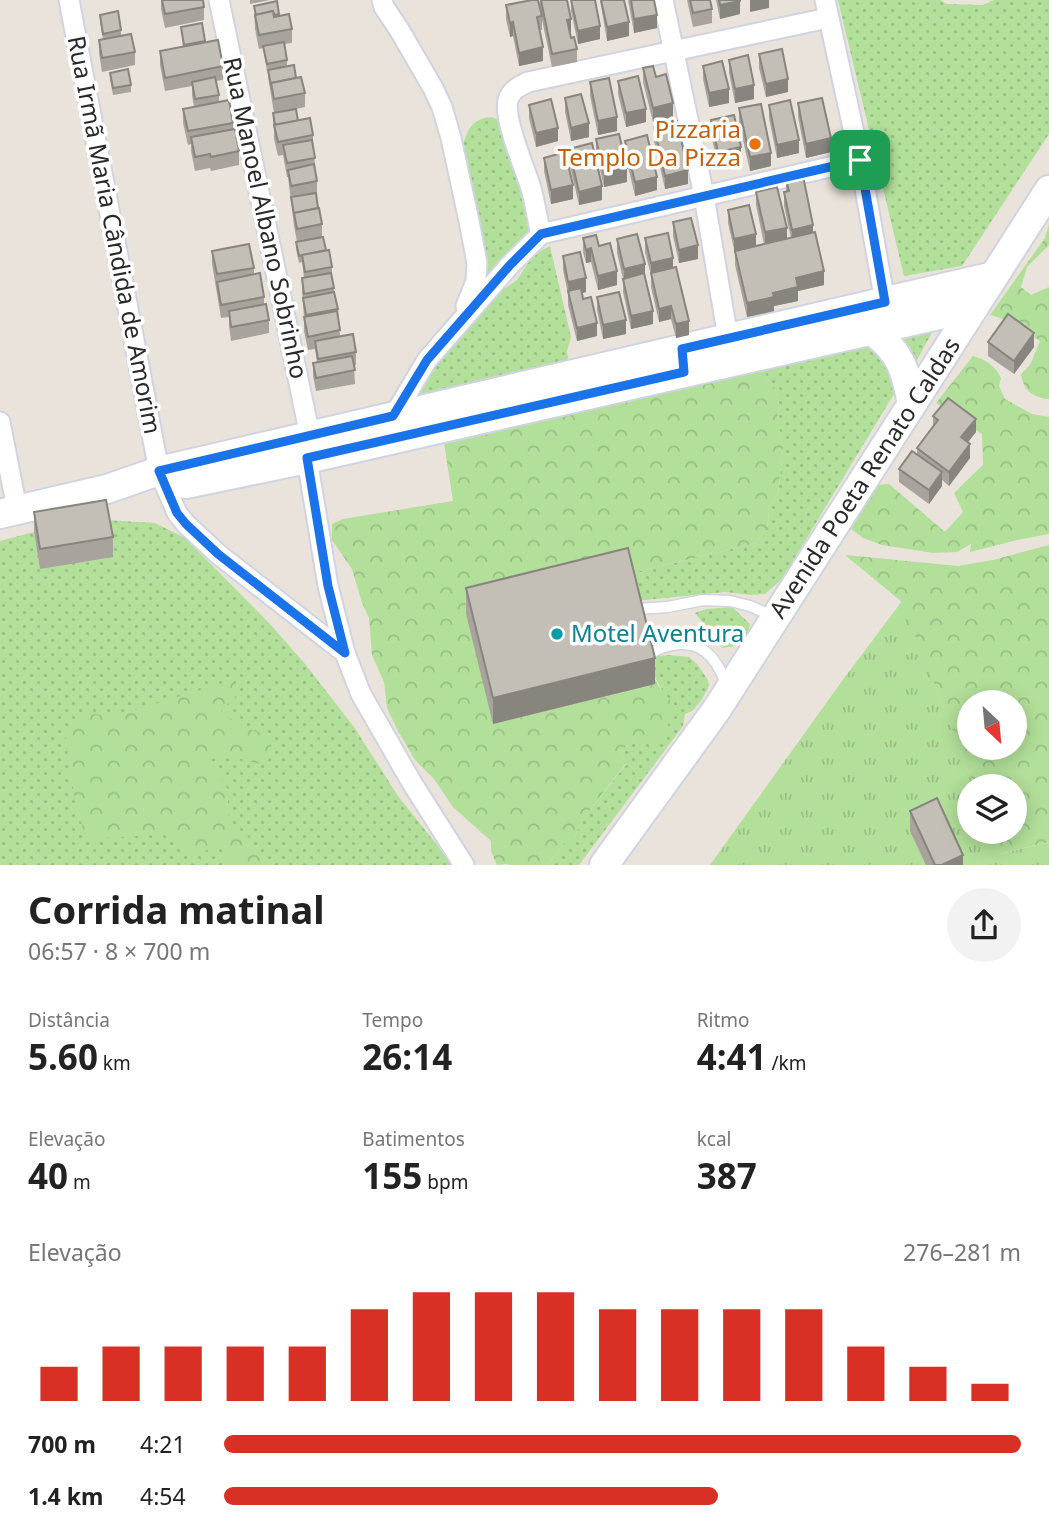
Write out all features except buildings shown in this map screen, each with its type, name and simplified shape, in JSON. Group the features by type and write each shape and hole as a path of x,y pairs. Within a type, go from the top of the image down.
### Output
{"street":[{"name":"Rua Irmã Maria Cândida de Amorim","path":"69,0 162,480 177,513 186,524 218,554 345,653"},
{"name":"Rua Manoel Albano Sobrinho","path":"219,0 309,447 328,586 345,653 361,694 412,783 464,865"},
{"path":"382,0 433,88 451,138 477,263 476,281 459,321"},
{"path":"663,0 704,195 728,338"},
{"path":"541,234 507,108 511,95 518,87 528,82 673,51 826,9 860,160 885,302"},
{"path":"393,416 427,360 459,321 541,234 860,160"},
{"name":"Avenida Poeta Renato Caldas","path":"604,865 729,691 1049,190"},
{"path":"0,422 9,512 107,489 162,480 683,361 728,338 994,276"},
{"path":"309,447 393,416 683,361 871,330 974,307"},
{"path":"871,330 886,341 898,356 912,404"}],"lane":[{"path":"637,610 704,600 730,601 776,617"},
{"path":"648,654 668,646 691,644 705,650 721,669 729,691"}],"green space":[{"path":"838,0 941,0 946,4 983,5 994,0 1049,0 1049,134 962,266 904,276"},
{"path":"491,117 499,120 532,224 518,248 480,294 460,155 469,129 477,121"},
{"path":"1049,224 1049,245 1027,267 1021,287 1031,295 1049,287 1047,399 1029,392 1021,374 1030,365 1040,341 1013,322 990,315 1045,238"},
{"path":"550,246 571,337 567,351 569,365 407,399 496,292 517,280 533,255"},
{"path":"937,323 916,362 911,367 889,332"},
{"path":"877,344 897,389 782,579 765,594 725,592 635,601 628,574 756,543 767,528 770,504 778,494 783,447 777,421 779,405 775,389 760,366"},
{"path":"973,356 986,361 996,370 1001,378 999,386 1005,399 1032,414 1049,417 1049,534 970,552 971,544 957,552 933,553 882,545 863,538 850,528 876,485 889,484 945,532 963,512 954,493 983,465 982,434 936,403"},
{"path":"760,366 775,389 779,405 777,421 783,447 778,494 770,504 767,528 756,543 628,574 493,724 655,684 652,673 677,709 660,740 631,743 620,751 626,763 580,823 577,834 567,840 547,865 497,865 491,851 491,841 453,807 434,779 415,760 397,729 387,708 384,682 372,655 369,618 352,569 332,540 332,524 343,519 453,501 443,437"},
{"path":"106,520 155,523 185,538 271,625 305,664 354,727 398,796 453,865 0,865 0,541 34,532 40,569"},
{"path":"1049,545 1049,842 1000,854 996,844 1027,844 1027,774 969,774 964,760 1027,760 1027,690 957,690 957,743 902,602 845,555 958,566"},
{"path":"902,601 957,742 957,760 964,760 969,774 957,774 957,844 997,844 1001,854 1049,842 1049,865 710,865"},
{"path":"732,607 750,624 747,637 734,646 723,648 695,613 706,609"},
{"path":"670,655 689,657 708,680 709,686 701,701 685,714 683,726 579,865 547,865 567,840 577,834 580,823 626,764 620,751 631,743 644,741 677,709 660,686 649,659"},
{"path":"233,680 237,695 221,711 242,727 269,735 272,756 264,765 236,758 207,759 229,791 227,812 238,833 248,836 253,851 269,865 228,865 220,847 190,854 173,834 86,839 76,805 65,739 86,714 118,715"}],"place":[{"name":"Pizzaria Templo Da Pizza","path":"755,144"},
{"name":"Motel Aventura","path":"557,634"}],"route":[{"path":"860,160 885,302 682,349 684,372 307,458 328,586 345,653 218,554 177,513 159,471 393,416 427,360 459,321 541,234 860,160"}]}
